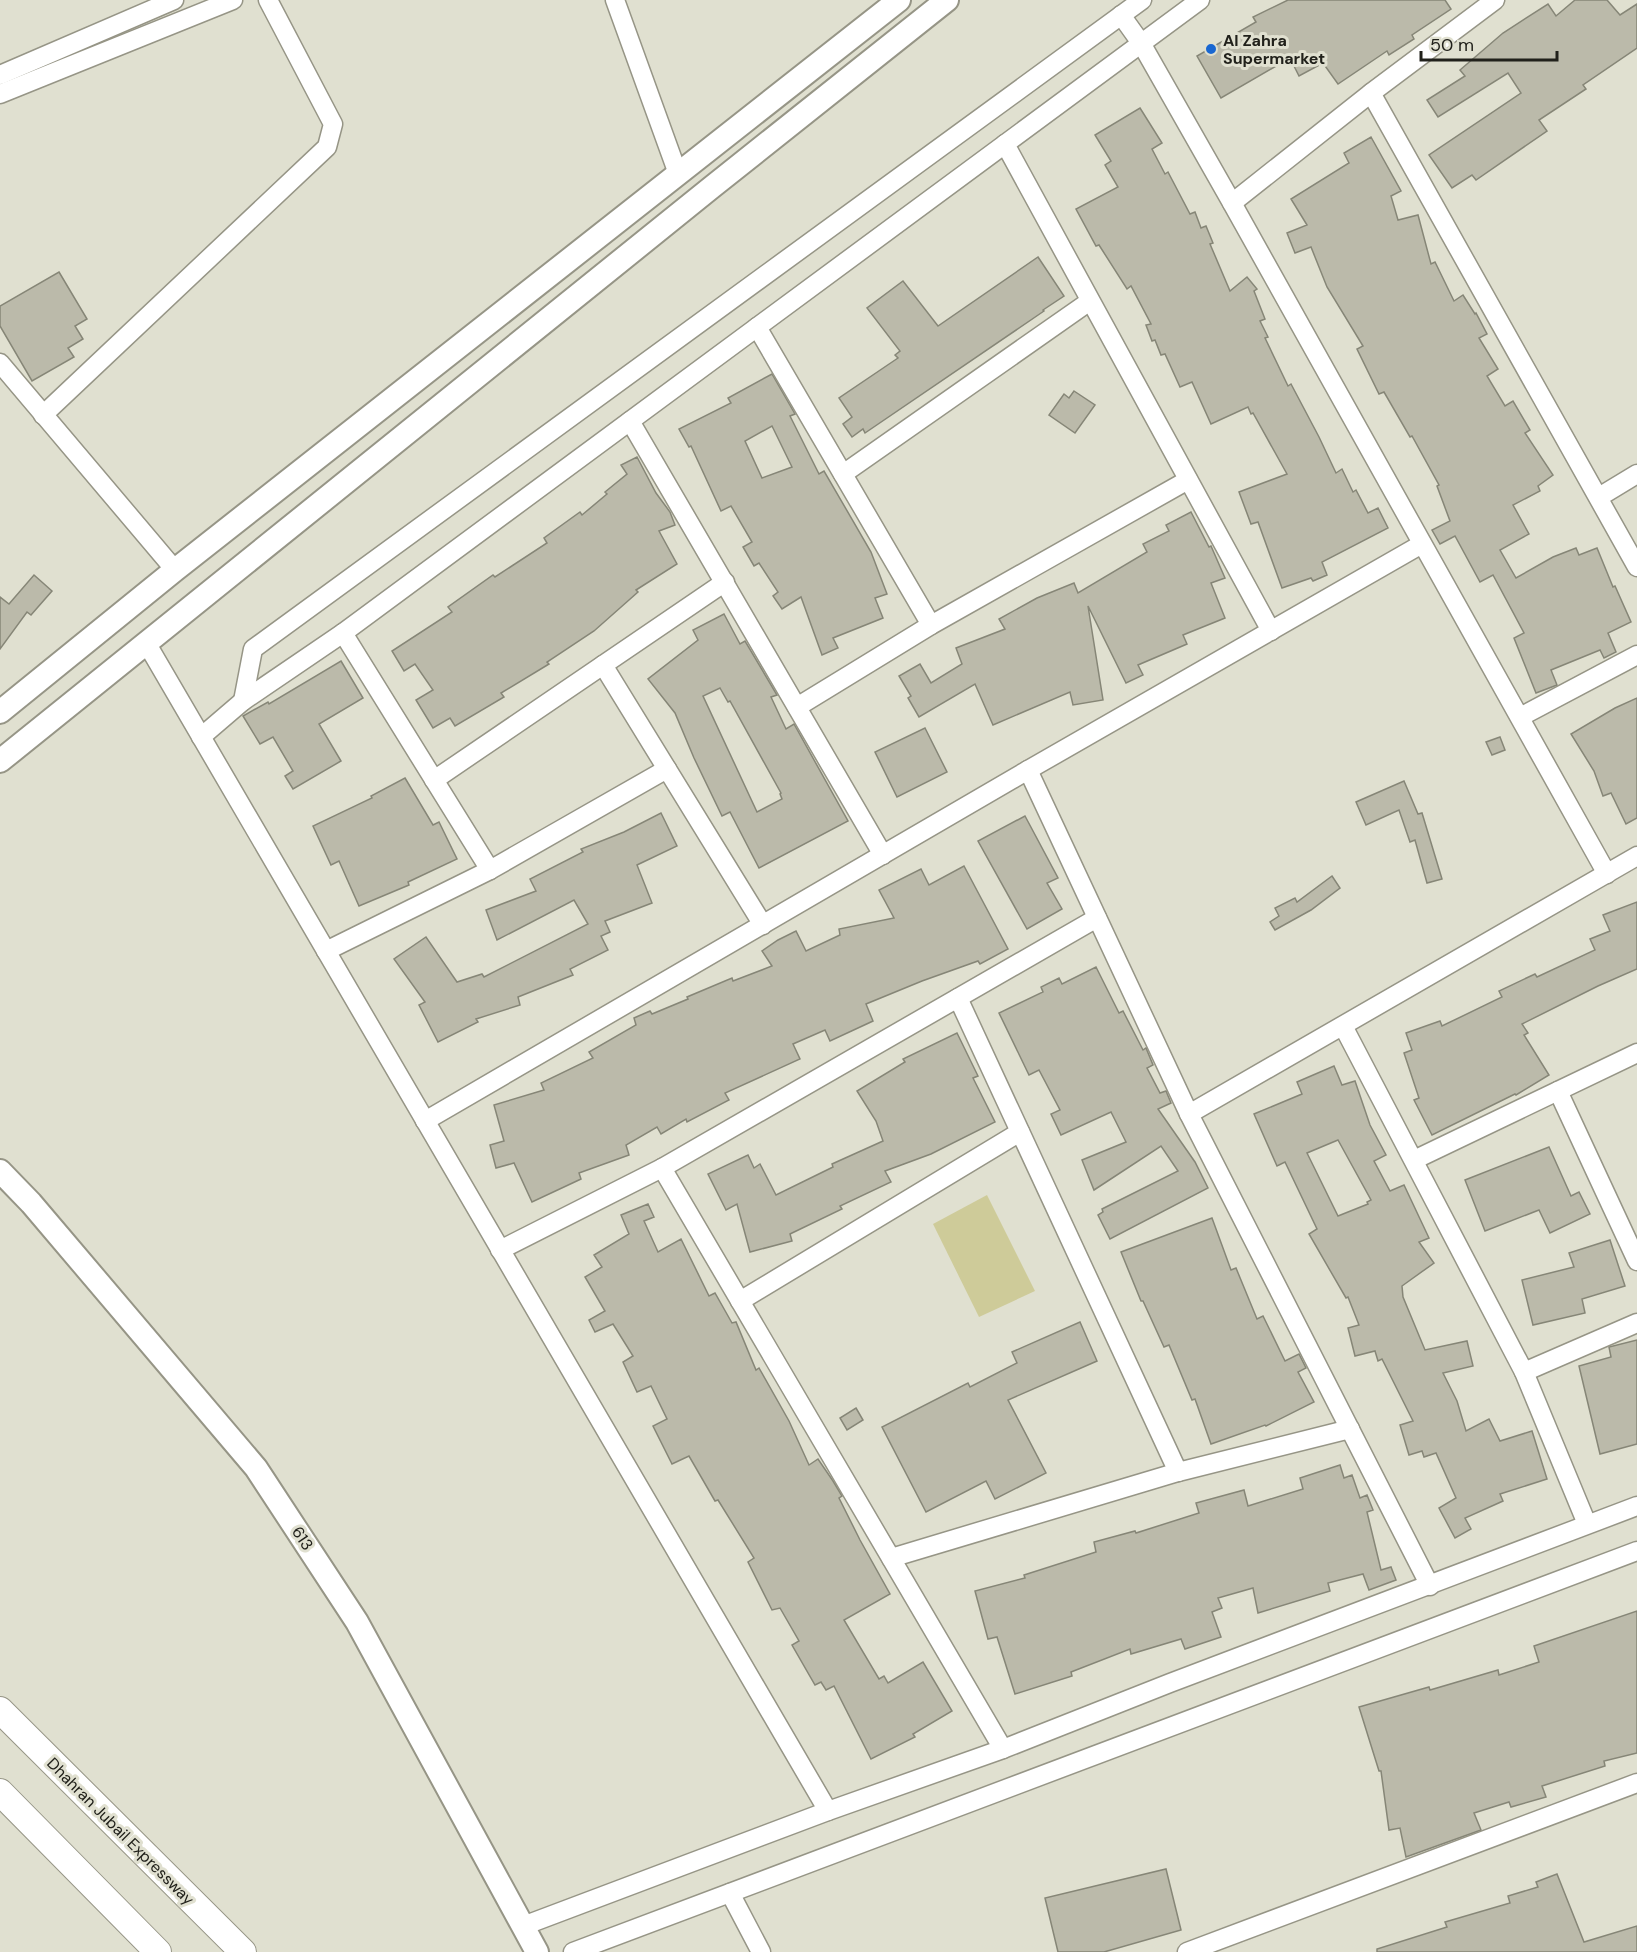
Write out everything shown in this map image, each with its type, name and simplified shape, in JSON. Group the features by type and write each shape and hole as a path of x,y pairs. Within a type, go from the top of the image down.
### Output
{"highway":[{"name":"Dhahran Jubail Expressway","path":"0,1710 243,1952"},
{"path":"0,1792 158,1952"}],"main road":[{"path":"0,712 175,570 899,0"},
{"path":"0,761 947,0"},
{"name":"613","path":"0,1171 31,1203 256,1468 357,1622 537,1952"}],"street":[{"path":"0,75 174,0"},
{"path":"0,94 233,0"},
{"path":"43,415 327,147 333,124 268,0"},
{"path":"615,0 678,174"},
{"path":"243,701 253,649 1142,0"},
{"path":"201,737 243,701 343,633 1200,0"},
{"path":"1232,203 1371,93 1495,0"},
{"path":"1121,15 1141,43 1232,203 1607,874"},
{"path":"1371,93 1637,567"},
{"path":"1005,144 1271,631"},
{"path":"843,474 1090,301"},
{"path":"757,327 931,625"},
{"path":"0,363 175,570"},
{"path":"630,421 883,855"},
{"path":"1599,497 1637,474"},
{"path":"797,706 931,625 1188,480"},
{"path":"425,1121 1422,544"},
{"path":"434,780 725,582"},
{"path":"343,633 490,870"},
{"path":"147,644 828,1811"},
{"path":"1520,717 1637,655"},
{"path":"603,665 763,924"},
{"path":"326,951 490,870 667,769"},
{"path":"1029,770 1189,1114 1430,1586"},
{"path":"1189,1114 1637,856"},
{"path":"501,1250 662,1168 1097,918"},
{"path":"958,998 1178,1472"},
{"path":"1343,1026 1524,1372 1587,1524"},
{"path":"1414,1160 1637,1053"},
{"path":"1558,1091 1637,1261"},
{"path":"740,1301 1020,1132"},
{"path":"662,1168 1003,1749"},
{"path":"1524,1372 1637,1323"},
{"path":"891,1558 1178,1472 1350,1429"},
{"path":"523,1926 828,1811 1003,1749 1170,1683 1637,1506"},
{"path":"573,1952 1637,1551"},
{"path":"1186,1952 1637,1783"},
{"path":"730,1893 761,1952"}],"shaded area":[{"path":"987,1195 1035,1291 979,1317 933,1224"}],"building":[{"path":"1288,0 1445,0 1451,9 1412,35 1414,39 1389,55 1387,51 1338,84 1323,63 1299,76 1290,58 1221,98 1197,56 1256,22 1253,17"},
{"path":"1575,0 1607,0 1620,15 1637,4 1637,48 1583,85 1586,89 1539,120 1547,131 1476,180 1472,175 1452,188 1429,155 1521,93 1508,73 1438,117 1427,100 1465,76 1460,70 1503,33 1548,4 1556,16"},
{"path":"1140,108 1162,143 1152,149 1165,174 1168,172 1190,214 1195,212 1201,228 1206,226 1213,243 1210,244 1230,291 1247,277 1257,289 1254,291 1265,319 1260,321 1268,337 1265,338 1288,386 1291,384 1336,473 1342,469 1353,492 1356,490 1368,513 1378,508 1388,528 1322,562 1327,575 1313,581 1311,578 1282,588 1258,522 1251,524 1239,492 1287,474 1253,413 1251,414 1248,407 1211,424 1192,382 1180,387 1165,354 1161,355 1155,340 1152,341 1146,325 1151,324 1131,286 1127,289 1099,245 1096,246 1076,209 1118,187 1105,165 1111,161 1095,135"},
{"path":"1371,137 1401,191 1391,196 1398,220 1418,215 1431,264 1435,262 1454,301 1463,295 1487,334 1479,338 1498,369 1487,376 1505,406 1513,401 1530,430 1525,433 1553,475 1538,486 1540,491 1513,505 1529,534 1500,550 1516,578 1553,557 1576,548 1579,555 1597,548 1631,622 1608,633 1616,652 1604,658 1600,650 1551,670 1557,685 1536,693 1514,638 1524,633 1493,575 1480,582 1455,536 1440,544 1432,530 1450,521 1437,486 1439,485 1384,392 1379,394 1357,349 1363,346 1327,287 1311,247 1295,253 1287,233 1307,225 1291,199 1349,163 1344,153"},
{"path":"1038,257 1064,296 865,433 863,429 852,437 843,424 852,417 839,398 898,358 895,355 900,351 867,308 903,281 938,326"},
{"path":"59,272 87,319 75,326 83,339 68,348 74,357 32,381 0,326 0,306"},
{"path":"772,374 795,414 790,416 819,474 824,471 871,552 887,594 875,598 883,618 833,638 838,648 822,655 801,597 782,609 773,596 778,592 759,563 754,566 743,547 752,542 731,506 721,511 691,446 689,447 679,429 731,403 728,398","holes":["772,426 792,467 762,478 745,441"]},
{"path":"1074,391 1095,405 1075,433 1049,415 1064,394 1069,398"},
{"path":"637,457 656,493 670,512 675,525 659,531 677,564 636,590 638,592 594,631 547,662 549,664 501,693 504,697 455,726 450,718 433,728 416,700 433,690 415,664 404,671 392,651 452,612 448,607 493,575 495,577 547,543 544,538 580,512 582,515 607,494 605,492 627,474 621,465"},
{"path":"1191,512 1209,547 1211,546 1225,578 1211,583 1225,618 1183,635 1187,644 1138,665 1143,675 1126,683 1088,606 1103,700 1073,705 1070,692 993,725 975,684 919,717 908,698 911,696 899,676 920,664 931,683 962,664 956,648 1005,629 999,619 1037,598 1074,583 1078,593 1147,552 1143,544 1169,531 1166,525"},
{"path":"34,575 52,591 31,615 27,612 0,649 0,597 9,604"},
{"path":"724,614 740,644 745,641 777,695 771,697 786,729 794,724 848,821 759,868 730,812 722,816 675,713 648,679 698,640 693,630","holes":["720,688 728,702 730,701 781,793 782,799 757,812 703,696"]},
{"path":"341,661 363,698 319,724 341,761 293,789 285,776 293,771 273,737 260,744 243,716 268,702 269,704"},
{"path":"1637,698 1637,818 1626,824 1611,793 1603,796 1594,771 1571,734"},
{"path":"925,728 947,772 897,797 875,752"},
{"path":"1500,737 1505,750 1492,755 1486,742"},
{"path":"405,778 433,825 439,822 457,859 408,882 409,885 359,906 339,861 331,865 313,826 372,798 371,796"},
{"path":"1404,781 1418,814 1422,813 1442,879 1427,883 1415,840 1410,842 1399,810 1366,825 1356,802"},
{"path":"661,813 677,846 637,865 652,903 605,921 610,932 601,936 608,950 570,969 573,975 518,997 520,1005 476,1019 478,1022 438,1042 419,1005 425,1002 394,959 426,937 457,982 482,974 484,977 588,924 574,900 497,940 486,910 536,891 530,879 583,852 581,849 624,832"},
{"path":"1025,816 1058,878 1047,883 1062,909 1027,929 978,841"},
{"path":"964,866 1008,949 980,964 978,961 866,1004 873,1021 830,1041 825,1030 793,1044 800,1059 725,1093 729,1100 687,1122 686,1119 661,1134 657,1127 626,1145 629,1155 579,1173 581,1179 532,1202 514,1163 496,1168 490,1145 504,1141 494,1105 544,1090 541,1083 593,1058 589,1052 636,1025 634,1018 650,1011 652,1014 732,978 733,981 772,966 762,951 778,940 796,931 806,951 840,935 839,929 894,918 879,890 921,869 929,885"},
{"path":"1332,876 1340,888 1311,910 1275,930 1270,922 1279,916 1275,908 1295,898 1297,902"},
{"path":"1637,902 1637,969 1522,1024 1528,1033 1524,1035 1549,1075 1516,1095 1432,1135 1414,1100 1419,1098 1404,1053 1412,1050 1406,1033 1440,1021 1442,1026 1502,997 1499,991 1535,974 1537,977 1595,950 1590,939 1610,931 1603,915"},
{"path":"1096,967 1119,1013 1123,1011 1143,1050 1146,1048 1153,1065 1147,1068 1160,1093 1166,1091 1171,1103 1158,1109 1195,1162 1208,1188 1110,1239 1098,1215 1103,1212 1102,1209 1178,1171 1161,1146 1094,1190 1082,1160 1126,1142 1111,1112 1061,1135 1051,1114 1060,1110 1039,1070 1029,1075 999,1013 1043,992 1041,987 1059,978 1062,984"},
{"path":"957,1033 978,1076 973,1078 995,1122 931,1154 885,1171 891,1182 840,1206 842,1209 790,1234 792,1241 750,1252 737,1204 726,1210 708,1174 748,1155 754,1168 760,1164 776,1195 833,1167 832,1164 883,1141 876,1121 857,1091 905,1062 903,1059"},
{"path":"1334,1066 1342,1085 1355,1081 1370,1125 1386,1155 1374,1161 1390,1191 1404,1185 1429,1238 1419,1242 1434,1263 1402,1286 1403,1297 1425,1350 1467,1341 1473,1366 1443,1373 1457,1401 1466,1431 1489,1419 1500,1441 1532,1431 1547,1479 1500,1494 1503,1501 1465,1518 1471,1529 1455,1538 1439,1508 1456,1498 1436,1453 1424,1457 1422,1451 1409,1455 1400,1425 1413,1421 1382,1359 1378,1361 1375,1351 1355,1356 1348,1328 1359,1325 1348,1297 1346,1298 1309,1234 1317,1229 1285,1162 1277,1166 1254,1114 1302,1094 1297,1082","holes":["1338,1140 1371,1200 1367,1202 1368,1204 1338,1216 1307,1153"]},
{"path":"1549,1147 1571,1196 1579,1192 1590,1214 1550,1233 1539,1210 1485,1231 1465,1180"},
{"path":"648,1204 654,1217 644,1221 658,1252 681,1239 709,1296 715,1293 732,1323 736,1322 756,1370 759,1368 789,1421 809,1465 818,1459 842,1496 839,1498 890,1594 844,1620 879,1679 884,1676 888,1683 923,1662 952,1711 913,1734 915,1737 871,1759 834,1686 826,1690 821,1682 815,1685 792,1645 799,1641 780,1608 772,1610 748,1562 754,1558 718,1500 715,1501 689,1456 672,1464 653,1426 667,1419 651,1386 637,1392 623,1362 633,1356 613,1324 595,1332 589,1320 605,1311 585,1277 602,1267 594,1255 629,1234 621,1215"},
{"path":"1212,1218 1231,1270 1236,1268 1257,1319 1263,1316 1285,1361 1299,1354 1306,1368 1298,1372 1314,1402 1266,1426 1211,1444 1195,1399 1192,1400 1169,1345 1164,1347 1141,1301 1121,1252"},
{"path":"1610,1240 1625,1286 1582,1299 1585,1313 1533,1325 1522,1280 1574,1267 1569,1253"},
{"path":"1080,1322 1097,1361 1008,1400 1046,1473 995,1499 986,1481 926,1512 882,1427 968,1383 970,1387 1017,1363 1012,1352"},
{"path":"1637,1340 1637,1444 1600,1454 1579,1366 1611,1357 1609,1347"},
{"path":"856,1408 863,1420 847,1430 840,1418"},
{"path":"1340,1465 1344,1478 1352,1475 1360,1498 1367,1495 1373,1510 1367,1512 1381,1570 1391,1567 1396,1580 1369,1590 1363,1574 1328,1583 1330,1591 1258,1613 1253,1588 1218,1598 1222,1608 1212,1612 1221,1637 1185,1649 1181,1639 1131,1654 1130,1649 1071,1672 1072,1676 1015,1694 997,1637 988,1639 975,1591 1025,1578 1024,1575 1096,1552 1094,1542 1135,1531 1136,1533 1199,1513 1196,1503 1244,1490 1248,1506 1303,1489 1300,1478"},
{"path":"1637,1611 1637,1753 1604,1761 1605,1766 1542,1786 1546,1797 1511,1807 1509,1802 1474,1813 1481,1830 1406,1857 1400,1828 1389,1830 1381,1771 1379,1771 1359,1707 1429,1687 1430,1690 1498,1670 1499,1675 1539,1662 1534,1646"},
{"path":"1166,1869 1181,1930 1104,1952 1058,1952 1045,1898"},
{"path":"1557,1874 1584,1942 1637,1926 1637,1952 1377,1952 1377,1949 1447,1927 1445,1922 1510,1903 1508,1896 1538,1887 1536,1882"}],"place":[{"name":"Al Zahra Supermarket","path":"1211,49"}]}
